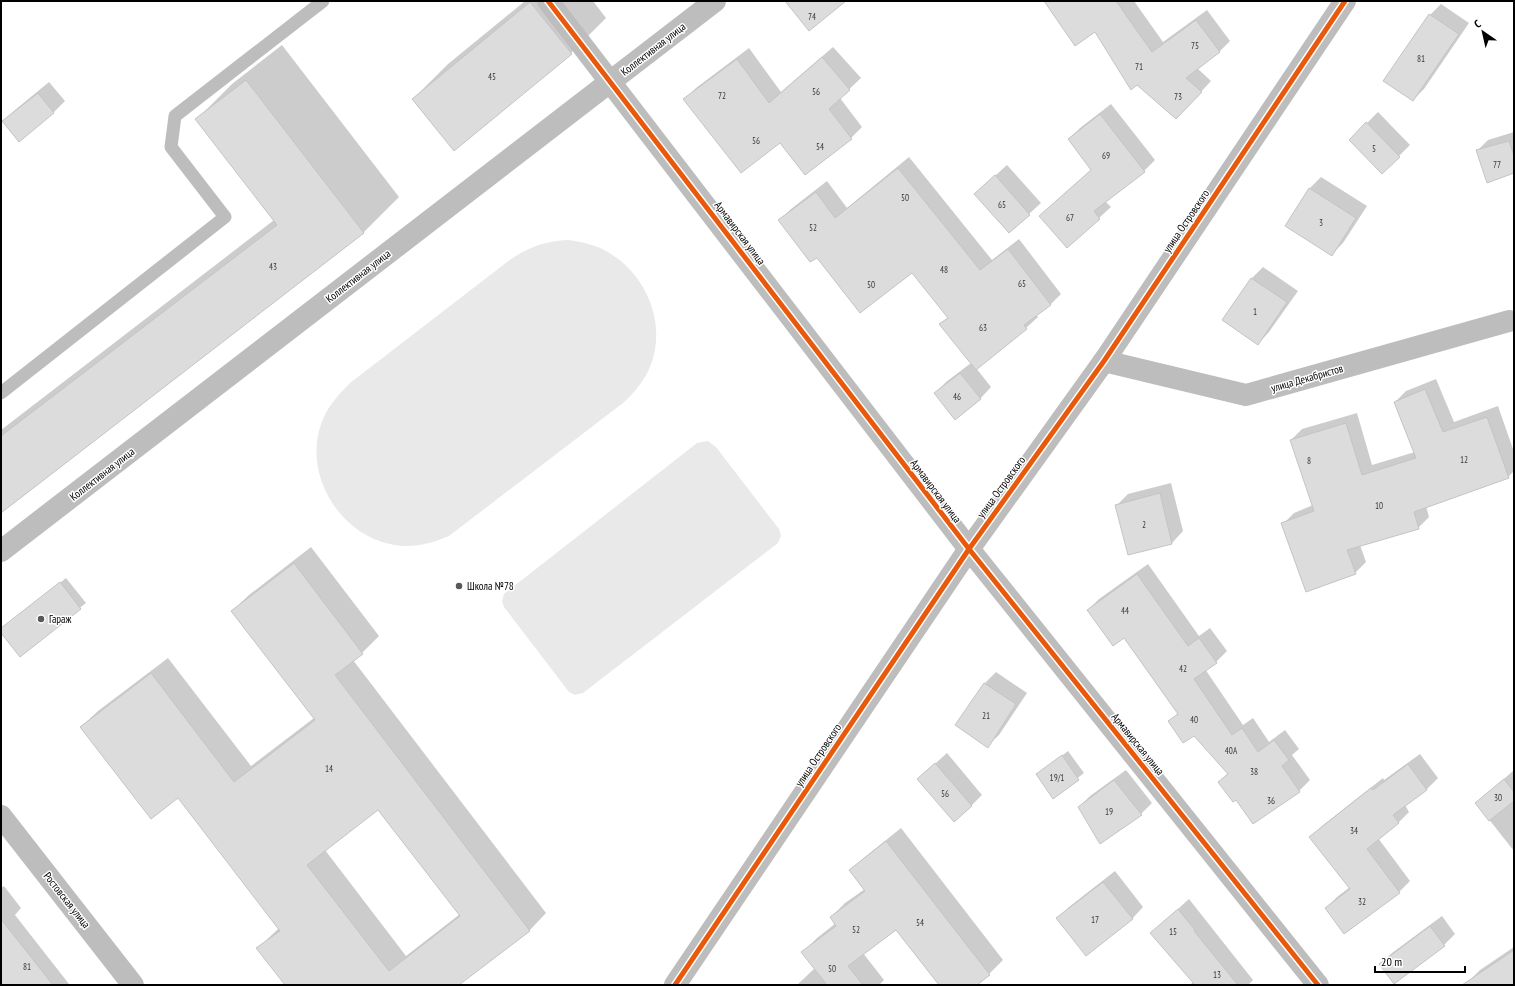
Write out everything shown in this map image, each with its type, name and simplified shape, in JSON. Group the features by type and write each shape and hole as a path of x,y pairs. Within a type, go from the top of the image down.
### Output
{"street":[{"name":"Армавирская улица","path":"548,1 612,82 969,549 1318,985"},
{"name":"Коллективная улица","path":"1,551 612,82 715,1"},
{"name":"улица Островского","path":"675,985 969,549 1104,362 1344,1"},
{"name":"улица Декабристов","path":"1104,362 1246,395 1509,321"},
{"name":"Ростовская улица","path":"1,816 132,985"}],"lane":[{"path":"1,393 225,217 171,147 175,116 323,1"}],"shaded area":[{"path":"568,240 590,244 611,254 624,264 644,289 651,304 655,319 656,335 655,351 645,377 623,403 449,536 420,545 405,546 390,544 371,538 354,527 340,513 328,496 321,478 317,458 317,439 325,414 331,404 350,383 511,259 538,245"},
{"path":"708,441 716,447 779,529 781,536 778,543 583,693 575,695 569,692 504,607 502,601 504,594 697,443"}],"building":[{"path":"785,1 846,1 809,31"},
{"path":"1044,1 1116,1 1152,52 1196,20 1220,52 1186,78 1202,92 1176,119 1137,85 1131,90 1095,32 1075,46"},
{"path":"530,2 572,54 454,151 412,99"},
{"path":"1429,14 1459,34 1413,101 1383,81"},
{"path":"822,57 850,90 829,109 852,139 805,175 780,143 741,173 683,99 737,59 769,103"},
{"path":"246,80 364,233 1,513 1,436 277,225 195,119"},
{"path":"38,93 54,113 19,142 2,121"},
{"path":"1100,114 1145,172 1094,211 1100,219 1067,248 1039,216 1091,170 1068,139"},
{"path":"1366,122 1400,157 1382,174 1349,140"},
{"path":"1509,141 1514,156 1514,173 1487,183 1476,150"},
{"path":"898,168 980,270 1008,249 1051,305 1024,325 1027,329 976,370 939,324 948,318 912,273 860,313 817,258 810,262 778,220 816,192 835,218"},
{"path":"995,175 1030,215 1009,233 974,194"},
{"path":"1309,188 1356,218 1332,256 1285,226"},
{"path":"1251,278 1287,302 1258,345 1222,320"},
{"path":"960,373 981,399 955,420 934,393"},
{"path":"1425,389 1443,432 1487,417 1509,478 1414,512 1419,529 1347,550 1356,574 1306,592 1281,523 1314,511 1290,440 1346,423 1362,475 1416,458 1394,402"},
{"path":"1160,493 1172,544 1128,555 1115,505"},
{"path":"294,563 363,654 335,675 530,931 459,985 285,985 256,948 280,931 178,798 151,819 80,727 151,673 234,782 315,720 231,611","holes":["378,810 460,916 389,971 307,865"]},
{"path":"1137,574 1188,646 1199,638 1217,663 1194,679 1232,735 1242,728 1258,752 1274,740 1289,760 1282,766 1300,792 1253,824 1236,800 1233,802 1218,782 1228,774 1194,736 1183,743 1168,721 1178,714 1124,638 1113,646 1087,610"},
{"name":"Гараж","path":"60,582 81,609 20,657 1,633 1,628"},
{"path":"984,683 1016,704 988,748 955,725"},
{"path":"1062,755 1079,780 1053,799 1036,774"},
{"path":"935,763 972,806 954,822 917,779"},
{"path":"1408,764 1427,790 1393,815 1399,823 1367,849 1400,893 1344,934 1325,908 1350,889 1309,837 1371,788 1373,790"},
{"path":"1504,779 1514,792 1514,801 1489,821 1475,803"},
{"path":"1114,780 1142,815 1100,844 1078,807"},
{"path":"886,841 990,975 977,985 939,985 896,930 848,966 863,985 827,985 801,952 836,926 830,917 865,891 849,870"},
{"path":"1103,882 1133,919 1086,956 1056,918"},
{"path":"1178,909 1238,985 1195,985 1150,933"},
{"path":"1,919 53,985 1,985"},
{"path":"1430,926 1445,946 1394,984 1379,964"},
{"path":"1514,950 1514,985 1462,985"}],"cycle path":[{"path":"548,1 969,549 1318,985"},
{"path":"675,985 969,549 1104,361 1345,1"}],"place":[{"name":"Школа №78","path":"459,586"},
{"name":"Гараж","path":"41,619"}]}
